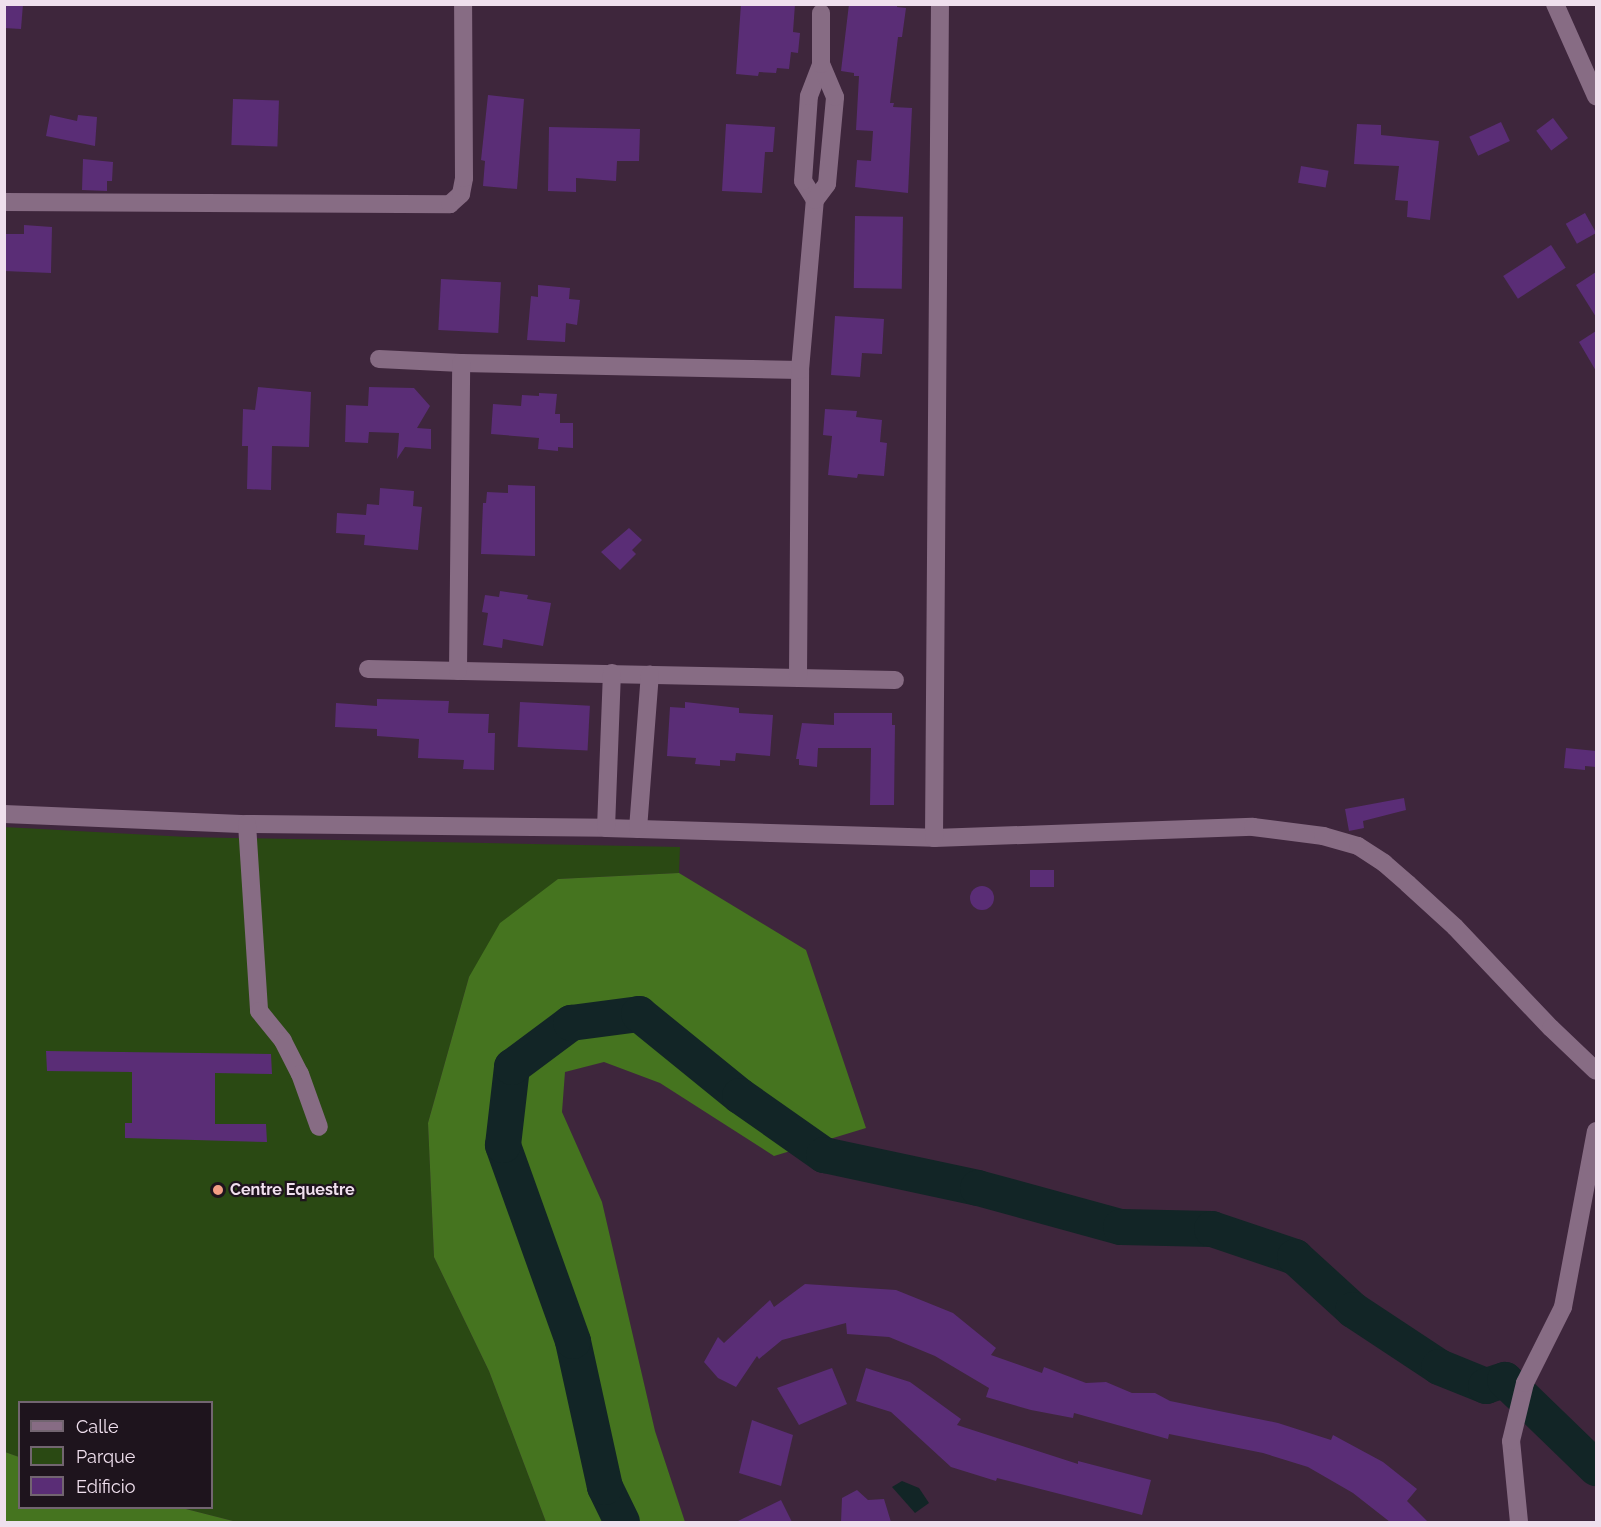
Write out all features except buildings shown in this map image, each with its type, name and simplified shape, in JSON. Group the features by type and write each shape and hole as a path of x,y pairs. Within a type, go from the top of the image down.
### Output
{"street":[{"path":"4,202 450,204 461,194 464,178 463,4"},
{"path":"934,838 940,4"},
{"path":"1555,4 1596,96"},
{"path":"815,200 803,181 809,96 821,64 821,13"},
{"path":"798,677 800,370 815,200 827,184 835,97 821,64"},
{"path":"379,359 461,363 800,370"},
{"path":"458,671 461,363"},
{"path":"368,669 895,680"},
{"path":"606,828 612,673"},
{"path":"638,829 650,674"},
{"path":"4,814 247,824 606,828 934,838 1253,827 1323,836 1358,846 1384,863 1455,927 1551,1028 1596,1071"},
{"path":"247,824 259,1011 283,1041 300,1074 319,1126"},
{"path":"1519,1522 1512,1441 1525,1383 1563,1307 1596,1131"}],"green space":[{"name":"Centre Equestre","path":"4,827 187,837 680,847 679,873 558,879 469,977 428,1123 434,1257 489,1371 546,1522 237,1522 186,1509 213,1509 213,1401 18,1401 18,1457 5,1452"},
{"path":"679,873 806,950 866,1128 774,1156 660,1083 604,1062 565,1072 562,1112 602,1202 655,1431 685,1522 546,1522 489,1371 434,1257 428,1123 469,977 500,923 558,879"},
{"path":"5,1452 18,1457 18,1509 186,1509 237,1522 5,1522"}],"shaded area":[{"path":"902,1481 919,1488 929,1503 915,1513 892,1487"}],"waterway":[{"path":"622,1522 605,1487 573,1341 503,1145 512,1067 571,1023 639,1014 740,1096 824,1155 978,1188 1121,1227 1212,1229 1295,1257 1353,1310 1439,1367 1486,1386 1505,1380 1596,1468"}],"place":[{"name":"Centre Equestre","path":"218,1190"}]}
